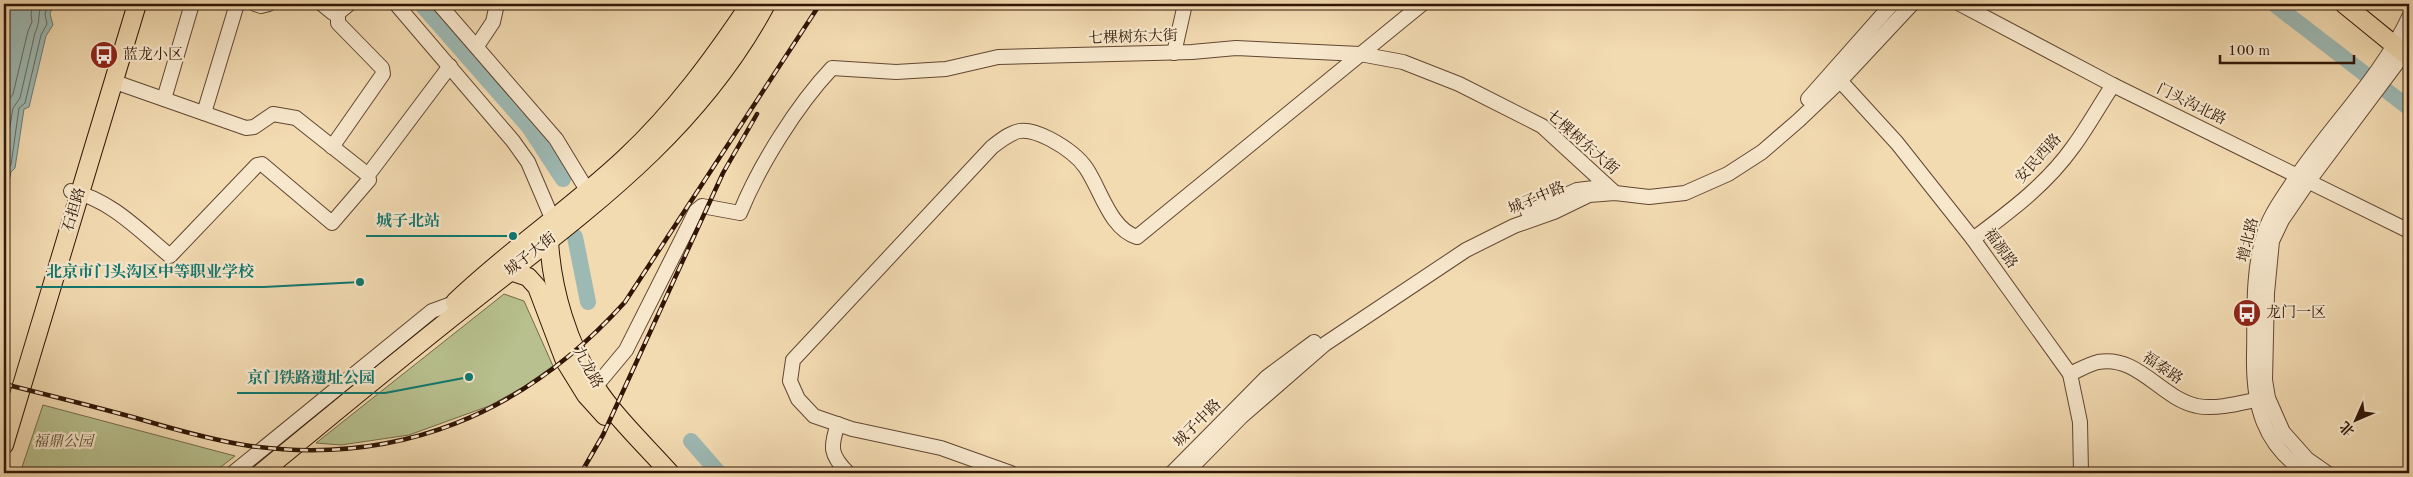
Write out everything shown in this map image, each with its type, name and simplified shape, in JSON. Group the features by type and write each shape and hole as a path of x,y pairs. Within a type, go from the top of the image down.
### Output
{"main road":[{"name":"石担路","path":"4,445 76,192 126,4"},
{"name":"石担路","path":"4,408 115,82 137,4"},
{"name":"城子大街","path":"261,473 457,306 552,218 626,157 675,107 718,52 750,4"},
{"name":"城子大街","path":"246,473 457,306 510,271 549,241 636,169 686,118 720,76 766,4"},
{"path":"2344,4 2400,51"},
{"path":"2358,4 2400,51"},
{"name":"九龙路","path":"549,241 552,274 576,351 596,386 670,473"},
{"name":"九龙路","path":"510,271 528,277 537,287 564,361 586,394 656,473"}],"street":[{"path":"164,100 192,4"},
{"path":"204,113 237,4"},
{"path":"255,4 261,6 269,4"},
{"path":"322,4 333,13 343,8"},
{"path":"396,4 513,141 528,162 552,218"},
{"path":"440,4 556,140 587,190"},
{"path":"477,46 493,22 497,4"},
{"path":"1174,53 1185,4"},
{"path":"1011,473 990,469 941,448 852,429 814,416 798,399 790,381 793,360 992,147 1010,133 1033,130 1061,145 1085,166 1116,222 1126,234 1137,237 1422,4"},
{"name":"城子中路","path":"1836,76 1892,4"},
{"name":"城子中路","path":"1172,473 1267,376 1334,327 1470,238 1577,190 1643,190 1695,183 1757,148 1912,4"},
{"name":"门头沟北路","path":"1960,4 2113,85 2409,230"},
{"path":"332,147 383,74 382,68 338,22 343,8"},
{"name":"增北路","path":"2306,473 2290,462 2266,430 2262,399 2266,380 2267,293 2272,241 2303,178 2400,51 2409,17"},
{"name":"七棵树东大街","path":"596,386 626,350 696,211 702,206 740,213 750,189 810,91 832,68 904,72 946,69 998,57 1174,53 1236,48 1360,54 1403,62 1458,84 1542,126 1611,190"},
{"path":"76,192 115,211 170,256 257,164 262,164 332,223 369,180 368,176 450,66"},
{"name":"福源路","path":"1836,76 1897,143 1973,239 2070,374 2077,399 2080,422 2081,473"},
{"path":"115,82 246,128 254,127 272,114 282,114 296,118 368,176"},
{"name":"安民西路","path":"1973,239 2011,211 2045,180 2072,148 2113,85"},
{"name":"城子中路","path":"1186,473 1241,417 1326,344 1466,250 1514,226 1554,212 1588,195 1611,190"},
{"path":"232,473 432,311 457,306 452,326 273,473"},
{"name":"福泰路","path":"2070,374 2098,362 2119,361 2138,370 2178,400 2198,406 2218,406 2262,399"},
{"name":"增北路","path":"2262,399 2282,432 2307,459 2328,473"},
{"path":"838,424 831,442 833,454 848,473"}],"green space":[{"path":"504,294 524,301 553,366 523,387 489,406 409,435 341,445 316,443"},
{"name":"福鼎公园","path":"43,405 235,456 213,473 20,473"}],"water":[{"path":"4,4 53,4 50,14 53,25 46,36 29,107 24,109 15,168 11,172 4,207"}],"waterway":[{"path":"421,4 529,127 563,179"},
{"path":"2274,4 2409,108"},
{"path":"575,237 588,302"},
{"path":"691,441 719,473"}],"railway":[{"path":"4,384 221,441 250,446 305,450 358,448 408,438 456,423 502,402 545,374 586,341 625,302 820,4"},
{"path":"581,473 603,435 723,173 757,114"}],"place":[{"name":"蓝龙小区","path":"104,55"},
{"name":"城子北站","path":"513,236"},
{"name":"北京市门头沟区中等职业学校","path":"360,282"},
{"name":"龙门一区","path":"2247,313"},
{"name":"京门铁路遗址公园","path":"469,377"}]}
